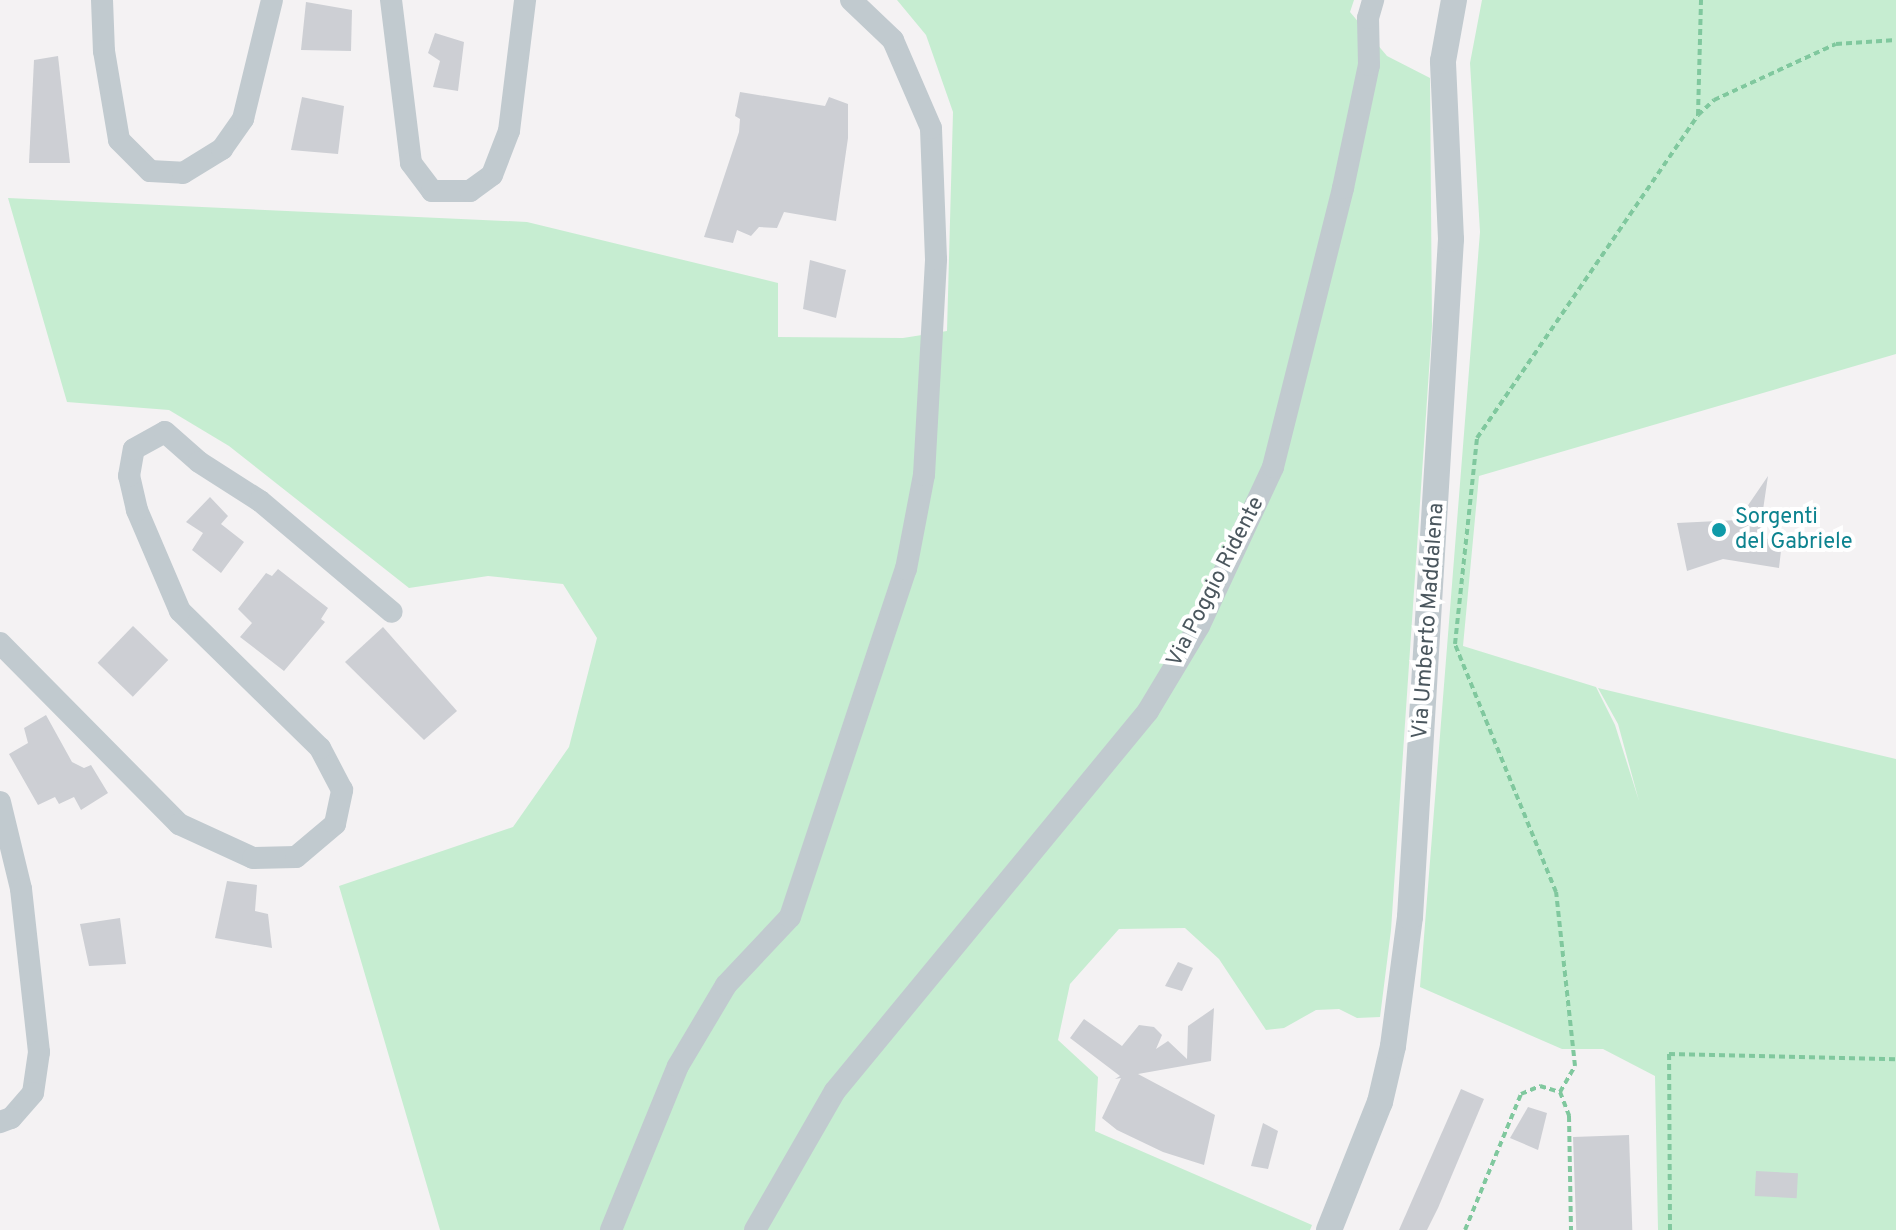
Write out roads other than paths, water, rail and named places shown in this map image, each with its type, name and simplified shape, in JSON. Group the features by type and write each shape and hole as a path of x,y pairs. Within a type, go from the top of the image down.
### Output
{"street":[{"path":"102,0 104,51 119,140 150,171 183,173 222,149 243,119 272,0"},
{"path":"391,0 411,163 432,191 470,191 492,175 509,131 525,0"},
{"path":"611,1230 678,1066 726,985 790,917 906,569 921,490 936,259 931,128 893,40 851,0"},
{"name":"Via Poggio Ridente","path":"755,1230 835,1091 1148,711 1199,626 1273,467 1346,172 1369,65 1368,18 1373,0"},
{"name":"Via Umberto Maddalena","path":"1329,1230 1380,1102 1393,1046 1410,917 1449,269 1443,61 1454,0"},
{"path":"0,643 179,824 253,858 296,857 335,824 342,790 320,748 180,611 137,510 129,476 134,449 165,432 199,462 260,501 392,612"},
{"path":"0,802 21,889 39,1052 33,1093 24,1107 11,1118 0,1122"}],"place":[{"name":"Sorgenti del Gabriele","path":"1719,530"}]}
